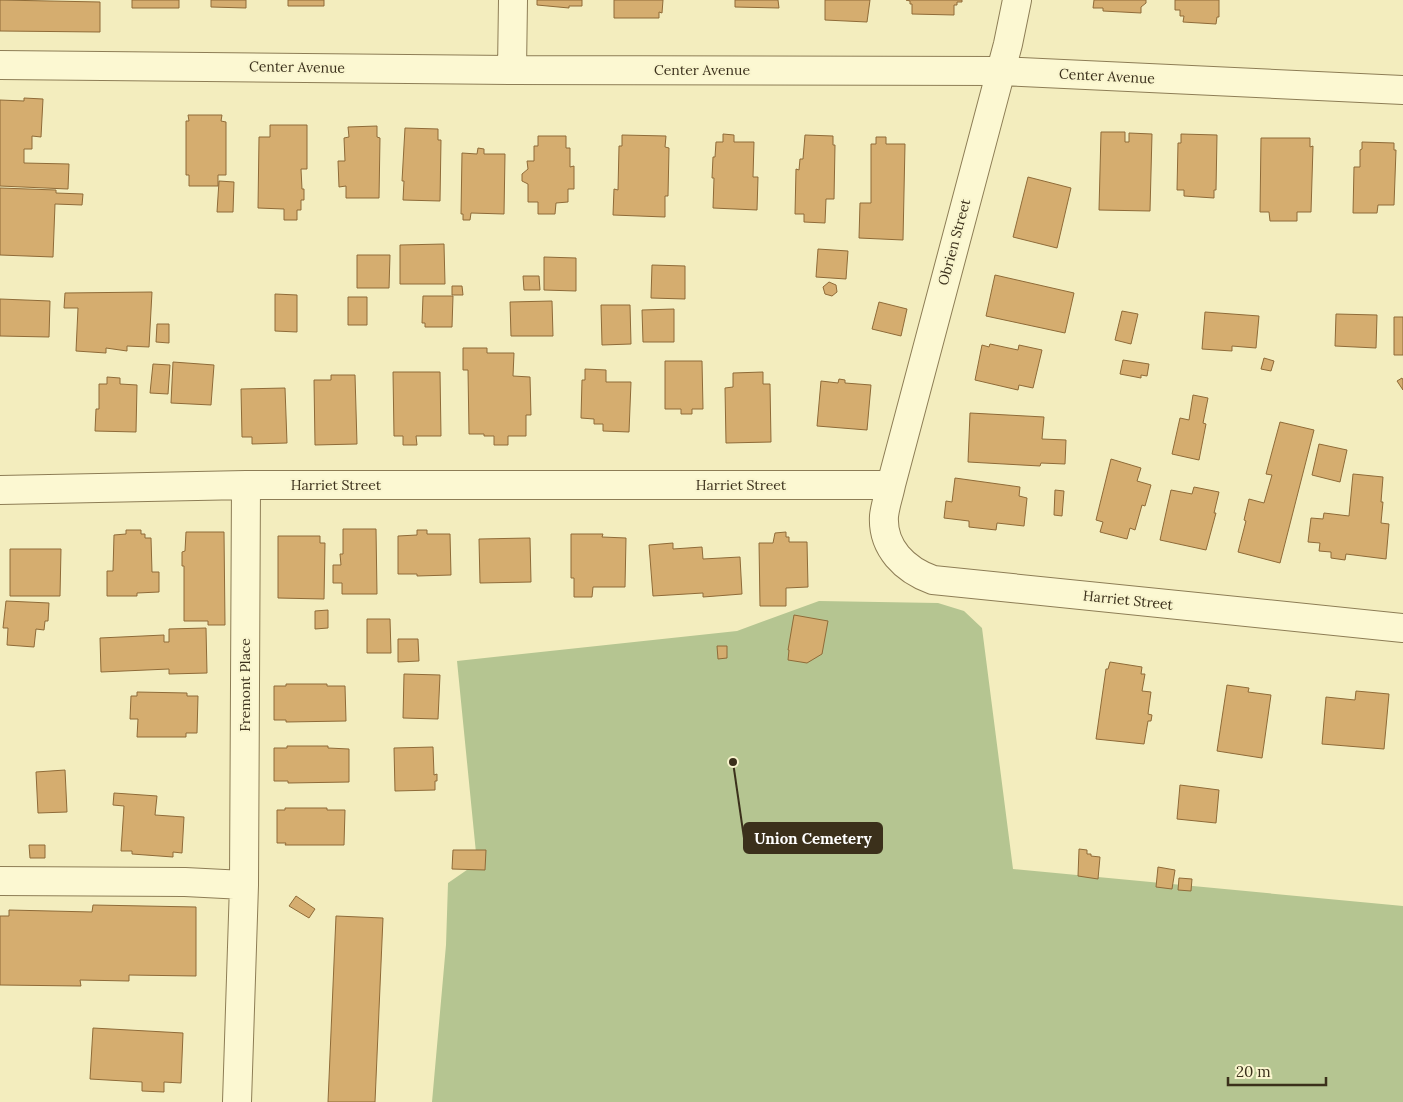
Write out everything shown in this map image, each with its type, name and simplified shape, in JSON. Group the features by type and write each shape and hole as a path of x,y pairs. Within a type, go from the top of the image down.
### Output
{"street":[{"path":"512,70 513,0"},
{"name":"Obrien Street","path":"890,485 1000,71 1017,0"},
{"name":"Center Avenue","path":"0,65 512,70 1000,71 1403,90"},
{"name":"Harriet Street","path":"0,490 246,485 890,485 884,516 886,534 891,548 899,560 909,569 933,580 1403,628"},
{"name":"Fremont Place","path":"237,1102 244,885 246,485"},
{"path":"0,881 185,882 244,885"}],"green space":[{"path":"819,601 938,603 964,611 982,628 1013,869 1403,906 1403,1102 432,1102 446,945 448,883 477,863 457,661 737,631"}],"building":[{"path":"0,0 100,2 100,32 0,31"},
{"path":"132,0 179,0 179,8 132,8"},
{"path":"211,0 246,0 246,8 211,7"},
{"path":"288,0 324,0 324,6 288,6"},
{"path":"537,0 582,0 582,6 569,6 569,8 537,5"},
{"path":"614,0 663,0 662,13 659,12 659,18 614,18"},
{"path":"735,0 778,0 779,8 735,7"},
{"path":"825,0 870,0 867,22 825,20"},
{"path":"906,0 962,0 962,2 957,2 957,5 954,5 954,15 912,14 912,4"},
{"path":"1094,0 1146,0 1146,3 1141,7 1141,13 1103,11 1103,8 1093,8"},
{"path":"1175,0 1219,0 1219,17 1217,17 1216,24 1183,22 1184,16 1180,16 1180,10 1175,10"},
{"path":"24,98 43,99 41,137 32,136 32,149 24,149 24,163 69,164 68,189 0,186 0,100 24,101"},
{"path":"188,115 222,115 221,121 226,122 226,175 218,175 218,186 189,186 189,175 186,175 186,121 189,121"},
{"path":"270,125 307,125 307,169 301,169 304,200 301,200 301,210 297,210 297,220 284,220 284,209 258,208 259,137 270,137"},
{"path":"377,126 377,137 380,138 379,198 346,198 346,186 339,187 338,161 345,161 344,138 349,137 348,127"},
{"path":"405,128 438,129 438,140 441,140 440,201 403,200 404,181 402,181"},
{"path":"1101,132 1125,132 1125,142 1129,142 1129,133 1152,134 1150,211 1099,210"},
{"path":"723,134 734,135 734,142 754,142 753,177 758,177 757,210 713,208 713,157 715,157 716,142 723,142"},
{"path":"1181,134 1217,135 1216,190 1214,190 1214,198 1184,196 1184,190 1177,190 1178,143 1181,143"},
{"path":"622,135 666,136 665,147 669,148 668,196 665,196 665,217 613,215 614,189 618,190 619,146 622,146"},
{"path":"805,135 833,136 833,145 835,145 834,199 826,199 825,223 804,222 804,214 795,214 796,169 799,170 800,159 803,159"},
{"path":"538,136 566,136 566,148 570,148 570,167 574,166 574,189 568,189 568,202 556,203 555,214 538,214 538,202 528,202 528,184 522,181 522,174 528,169 527,161 534,161 534,146 538,146"},
{"path":"876,137 886,137 886,144 905,144 903,240 859,238 860,203 871,203 871,144 876,144"},
{"path":"1261,138 1310,138 1310,147 1313,146 1311,212 1297,212 1297,221 1270,221 1269,212 1260,212"},
{"path":"1362,142 1394,143 1394,150 1396,150 1394,205 1378,205 1377,213 1353,213 1354,167 1360,167"},
{"path":"478,148 484,149 484,154 505,154 504,214 471,213 470,220 463,220 463,214 461,214 462,153 477,154"},
{"path":"1028,177 1071,188 1057,248 1013,237"},
{"path":"219,181 234,182 233,212 217,212"},
{"path":"0,188 56,190 56,193 83,194 82,205 55,204 53,257 0,255"},
{"path":"444,244 445,284 400,284 400,245"},
{"path":"818,249 848,251 846,279 816,277"},
{"path":"357,255 390,255 389,288 357,288"},
{"path":"544,257 576,258 576,291 544,290"},
{"path":"652,265 685,266 685,299 651,298"},
{"path":"995,275 1074,293 1065,333 986,316"},
{"path":"523,276 539,276 540,290 524,290"},
{"path":"829,282 836,285 837,292 832,296 825,294 823,287"},
{"path":"452,286 462,286 463,295 452,295"},
{"path":"152,292 149,347 127,346 127,351 106,348 106,353 76,351 78,308 64,308 65,293"},
{"path":"275,294 297,295 297,332 275,331"},
{"path":"423,296 453,296 452,327 425,327 425,323 422,323"},
{"path":"348,297 367,297 367,325 348,325"},
{"path":"0,299 50,301 49,337 0,336"},
{"path":"552,301 553,336 511,336 510,302"},
{"path":"879,302 907,309 901,336 872,329"},
{"path":"601,305 630,305 631,344 602,345"},
{"path":"674,309 674,342 643,342 642,310"},
{"path":"1122,311 1138,314 1131,344 1115,340"},
{"path":"1205,312 1259,316 1256,348 1232,346 1232,351 1202,349"},
{"path":"1336,314 1377,315 1376,348 1335,346"},
{"path":"1394,317 1403,317 1403,355 1394,355"},
{"path":"157,324 169,324 169,343 156,342"},
{"path":"990,344 1018,350 1019,345 1042,350 1033,388 1019,385 1018,390 975,380 982,345 989,347"},
{"path":"463,348 487,348 487,353 514,353 513,376 530,377 531,415 526,415 526,436 508,436 508,445 494,445 494,436 469,434 468,370 463,370"},
{"path":"1264,358 1274,361 1271,371 1261,369"},
{"path":"1123,360 1149,364 1147,376 1141,375 1141,378 1120,374"},
{"path":"665,361 702,361 703,409 692,409 692,414 681,414 681,409 665,409"},
{"path":"173,362 214,365 211,405 171,403"},
{"path":"153,364 170,365 168,394 150,393"},
{"path":"585,369 606,370 606,382 631,382 629,432 603,431 603,424 594,424 594,419 581,418 582,380 585,380"},
{"path":"393,372 440,372 441,436 416,436 417,445 403,445 403,436 394,436"},
{"path":"763,372 763,384 770,384 771,442 726,443 725,388 733,387 733,373"},
{"path":"331,375 355,375 357,444 315,445 314,380 331,380"},
{"path":"107,377 120,378 120,384 137,385 136,432 95,431 96,409 99,409 99,384 107,384"},
{"path":"1402,378 1403,380 1403,390 1397,381"},
{"path":"839,379 845,380 845,383 871,385 867,430 817,426 821,381 838,383"},
{"path":"285,388 287,443 252,444 252,437 242,437 241,389"},
{"path":"1193,395 1208,398 1203,423 1206,424 1199,460 1172,454 1180,418 1189,420"},
{"path":"970,413 1044,417 1042,439 1066,440 1065,464 1041,463 1040,466 968,462"},
{"path":"1280,422 1314,430 1280,563 1238,552 1246,521 1244,520 1249,499 1264,503 1272,475 1266,474"},
{"path":"1319,444 1347,450 1340,482 1312,475"},
{"path":"1111,459 1141,468 1137,481 1151,485 1145,506 1142,505 1135,530 1130,528 1127,539 1100,532 1103,522 1096,520"},
{"path":"1353,474 1383,477 1381,523 1389,524 1386,559 1346,554 1345,560 1331,558 1331,552 1319,551 1320,543 1308,542 1311,518 1323,519 1324,513 1349,516"},
{"path":"955,478 1020,487 1019,496 1027,498 1024,526 997,523 996,530 969,527 969,521 944,518 946,501 952,502"},
{"path":"1194,487 1219,492 1214,513 1216,513 1206,550 1160,540 1171,490 1192,494"},
{"path":"1055,490 1064,491 1062,516 1054,515"},
{"path":"343,529 376,529 377,594 342,594 342,583 333,583 333,565 341,565 340,554 343,554"},
{"path":"126,530 141,530 141,534 145,534 145,538 151,538 152,572 159,572 159,592 137,593 137,596 107,596 107,571 113,571 114,535 126,534"},
{"path":"417,530 427,530 427,534 450,534 451,575 417,576 417,574 398,574 398,536 417,535"},
{"path":"186,532 224,532 225,625 208,625 208,621 184,621 184,566 182,566 182,552 185,551"},
{"path":"786,532 789,542 807,542 808,587 786,588 786,606 760,606 759,543 773,543 775,533"},
{"path":"571,534 603,534 602,537 626,538 625,587 593,587 592,597 574,597 574,578 571,578"},
{"path":"278,536 320,536 320,543 325,543 324,599 278,598"},
{"path":"530,538 531,582 480,583 479,539"},
{"path":"673,543 673,549 702,547 703,559 740,557 742,594 703,597 703,593 653,596 649,545"},
{"path":"10,549 61,549 60,596 10,596"},
{"path":"6,601 49,603 48,621 45,621 44,630 36,629 34,647 7,645 8,628 3,628"},
{"path":"328,610 328,628 315,629 315,611"},
{"path":"794,615 828,621 822,654 807,663 788,660"},
{"path":"367,619 390,619 391,653 367,653"},
{"path":"206,628 207,673 169,674 169,669 101,672 100,638 164,635 164,642 169,642 169,629"},
{"path":"398,639 418,639 419,661 398,662"},
{"path":"717,646 727,646 727,658 718,659"},
{"path":"1110,662 1142,667 1141,674 1145,674 1142,691 1151,692 1148,714 1152,715 1151,721 1148,721 1144,744 1096,739 1106,669 1108,669"},
{"path":"404,674 440,675 438,719 403,718"},
{"path":"286,684 345,686 346,721 286,722 286,720 274,720 274,686 286,686"},
{"path":"1227,685 1249,688 1248,692 1271,695 1262,758 1217,751"},
{"path":"1356,691 1389,694 1384,749 1322,744 1326,697 1355,700"},
{"path":"137,692 187,693 187,696 198,696 197,733 186,733 186,737 137,737 138,719 130,719 131,696 137,696"},
{"path":"287,746 328,746 328,748 349,749 349,782 288,783 288,781 274,781 274,748 287,748"},
{"path":"433,747 434,775 437,774 435,790 395,791 394,748"},
{"path":"65,770 67,812 38,813 36,772"},
{"path":"1180,785 1219,790 1216,823 1177,819"},
{"path":"114,793 157,796 155,815 184,817 182,853 173,852 173,857 132,854 132,851 121,851 124,806 113,805"},
{"path":"285,808 345,810 344,845 285,845 286,843 277,843 277,810 285,810"},
{"path":"29,845 45,845 45,858 30,858"},
{"path":"1079,849 1087,850 1087,854 1091,854 1091,856 1100,857 1098,879 1078,876"},
{"path":"453,850 486,850 485,870 452,869"},
{"path":"1158,867 1175,870 1172,889 1156,887"},
{"path":"1179,878 1192,879 1191,891 1178,890"},
{"path":"296,896 315,909 309,918 289,906"},
{"path":"93,905 196,907 196,976 129,975 129,981 80,980 81,986 0,985 0,916 9,916 9,910 92,912"},
{"path":"336,916 383,918 375,1102 328,1102"},
{"path":"93,1028 183,1033 181,1083 164,1082 164,1092 142,1091 142,1082 90,1079"}],"place":[{"name":"Union Cemetery","path":"733,762"}]}
